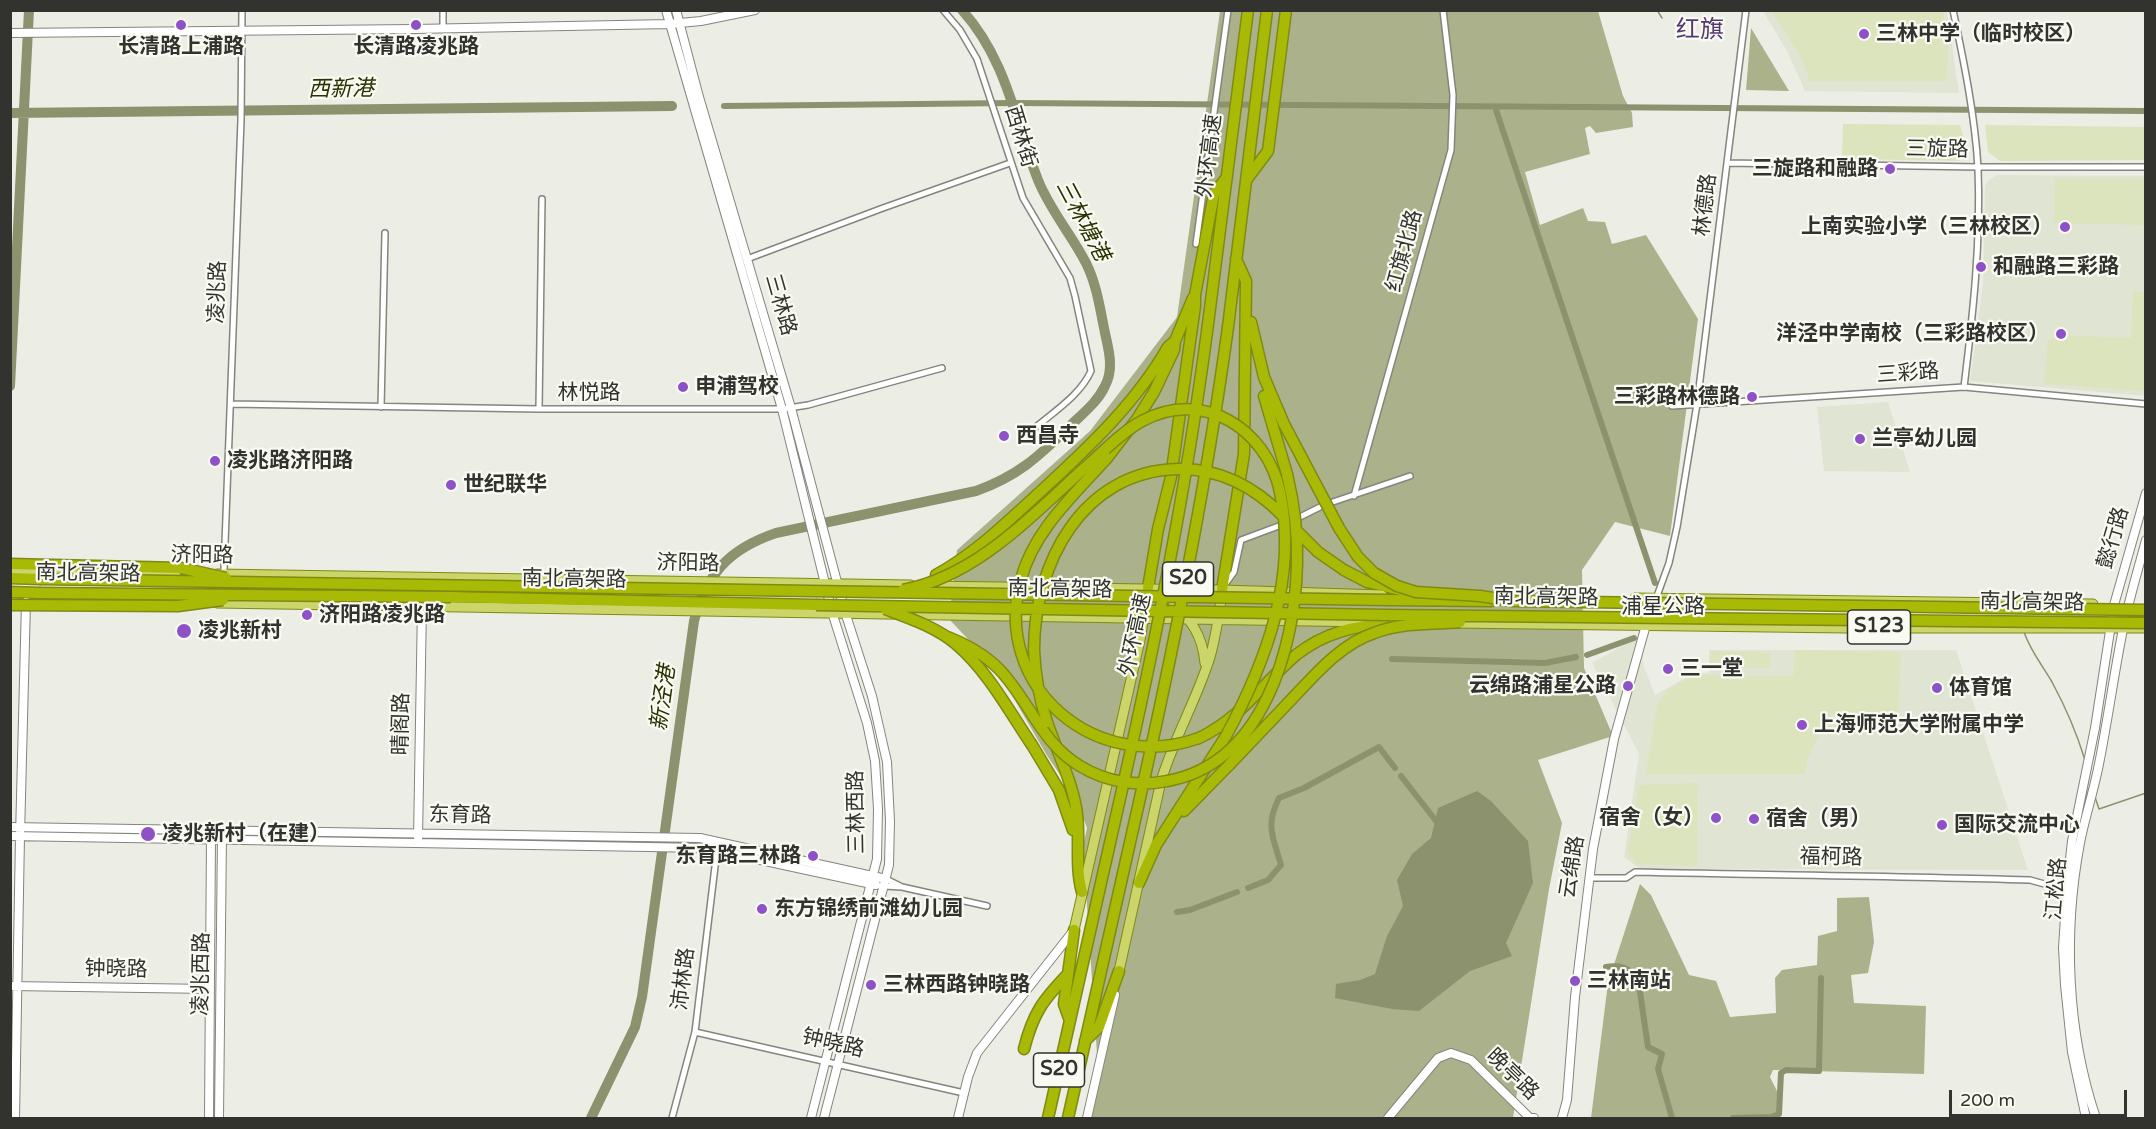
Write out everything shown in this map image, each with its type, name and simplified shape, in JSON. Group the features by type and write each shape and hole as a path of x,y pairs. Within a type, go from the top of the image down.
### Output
{"highway":[{"name":"外环高速","path":"1048,1119 1169,574 1208,324 1248,10"},
{"name":"外环高速","path":"1068,1119 1190,567 1210,453 1228,327 1267,10"},
{"path":"1246,179 1268,151 1287,10"},
{"path":"1148,588 1174,456 1195,295 1214,194 1227,177"},
{"path":"1222,590 1244,454 1246,281 1236,259"},
{"path":"921,585 957,564 991,538 1110,424 1144,384 1174,341 1195,295"},
{"path":"1246,302 1258,358 1270,394 1331,516 1358,557 1379,577 1416,592"},
{"path":"1174,341 1174,350 1146,406 1107,458 1060,510 1040,537 1024,567 1017,599 1017,632 1022,654 1030,674 1048,702 1064,717 1102,739 1134,747 1156,747 1188,742 1226,723 1295,656 1322,638 1363,625 1458,623 1495,616"},
{"path":"876,606 921,623 945,636 967,644 982,654 1000,670 1050,741 1079,766 1106,778 1134,783 1163,782 1198,771 1228,751 1246,731 1265,701 1281,663 1292,613 1297,562 1296,526 1287,474 1256,371 1258,358"},
{"path":"887,593 921,585 973,561 996,545 1119,438 1157,414 1183,410 1208,412 1231,421 1255,440 1274,472 1281,496 1284,537 1281,586 1271,633 1256,677 1226,736 1156,844 1139,884"},
{"path":"1082,892 1078,879 1079,852 1074,802 1039,694 1034,650 1038,607 1049,568 1064,536 1081,513 1111,488 1140,475 1171,469 1193,469 1215,473 1236,481 1265,499 1318,552 1344,570 1380,586 1416,592 1458,594 1512,601"},
{"name":"南北高架路","path":"12,571 241,582 2145,610"},
{"name":"南北高架路","path":"15,600 242,595 463,597 1495,616 2145,623"},
{"path":"1172,820 1180,815 1338,653 1373,633 1416,624"},
{"path":"945,636 975,664 1032,745 1059,790 1079,852"},
{"path":"1070,1021 1064,1004 1074,930"},
{"path":"1085,1042 1099,1027 1119,971"},
{"path":"1024,1049 1031,1025 1042,1001 1068,974"}],"main road":[{"name":"济阳路","path":"12,571 1148,588"},
{"name":"浦星公路","path":"1148,588 1456,597 2145,605"},
{"path":"1074,930 1144,619 1148,588"},
{"path":"1161,589 1189,619 1203,644 1205,666"},
{"path":"1119,971 1139,884 1139,871 1165,766 1209,660 1219,619 1222,590"},
{"path":"15,600 845,612 1144,619"},
{"name":"浦星公路","path":"1144,619 2145,628"}],"street":[{"name":"凌兆路","path":"222,603 242,120 242,10"},
{"path":"443,10 443,29"},
{"name":"三林路","path":"666,10 747,259 816,497 845,612"},
{"name":"三林路","path":"676,10 695,96"},
{"path":"10,33 243,32 669,24 701,21 755,10"},
{"name":"西林街","path":"943,10 970,45 989,91 1023,198 1070,278 1091,369 1087,378 1067,401 1036,427"},
{"path":"1196,244 1228,10"},
{"name":"红旗北路","path":"1354,496 1450,150 1453,95 1443,10"},
{"name":"林德路","path":"1646,625 1669,563 1697,404 1746,10"},
{"path":"1953,10 1965,69 1978,167 1976,286 1964,387"},
{"name":"三林路","path":"701,115 782,409 832,612"},
{"path":"747,259 1010,163"},
{"name":"三旋路","path":"1727,163 2145,167"},
{"path":"539,409 542,199"},
{"path":"381,406 385,233"},
{"name":"林悦路","path":"231,404 539,409 782,409 808,405 942,368"},
{"name":"三彩路","path":"1672,406 1964,387 2145,404"},
{"path":"1222,590 1234,572 1241,540 1303,517 1323,504 1354,496 1410,476"},
{"name":"懿行路","path":"2112,629 2114,605 2145,493"},
{"name":"懿行路","path":"2123,629 2145,540"},
{"path":"15,600 15,1119"},
{"name":"晴阁路","path":"418,838 422,605"},
{"name":"三林西路","path":"811,1119 877,859 879,809 874,760 867,723 832,612"},
{"name":"三林西路","path":"824,1119 889,865 890,821 887,762 873,696 845,612"},
{"name":"云绵路","path":"1562,1119 1567,1100 1575,997 1589,879 1614,739 1646,625"},
{"name":"江松路","path":"2096,1119 2082,1073 2074,1022 2070,949 2070,886 2072,842 2083,795 2112,629"},
{"name":"江松路","path":"2086,1119 2072,1052 2063,948 2070,886 2099,766 2123,629"},
{"name":"东育路","path":"15,832 686,843 700,838 717,846 987,906"},
{"name":"凌兆西路","path":"209,1119 211,835"},
{"name":"凌兆西路","path":"219,1119 222,835"},
{"name":"沛林路","path":"672,1119 694,1032 717,846"},
{"name":"福柯路","path":"1589,879 1626,878 1635,872 1825,874 2030,880 2048,885 2070,886"},
{"path":"958,1119 972,1064 984,1042 1074,930"},
{"path":"1087,1119 1119,971"},
{"name":"钟晓路","path":"14,986 220,990"},
{"name":"钟晓路","path":"694,1032 964,1092"},
{"name":"晚亭路","path":"1388,1119 1438,1058 1450,1053 1471,1060 1530,1118 1534,1119"}],"shaded area":[{"path":"1220,11 1598,11 1623,96 1632,113 1633,127 1596,133 1590,126 1585,128 1590,154 1525,172 1540,225 1583,208 1588,221 1605,222 1612,244 1646,235 1698,319 1670,536 1615,522 1582,570 1584,668 1613,736 1538,760 1562,823 1549,889 1513,1118 1091,1118 1099,1084 1083,846 1087,828 1075,797 1046,754 998,671 949,619 957,550 1090,431 1177,317"},
{"name":"三林中学（临时校区）","path":"1763,11 1947,11 1959,93 1805,91 1788,53"},
{"name":"三林中学（临时校区）","path":"1772,11 1943,11 1948,46 1946,81 1810,81 1800,56"},
{"path":"1751,28 1789,91 1746,90"},
{"path":"1843,124 1960,125 1966,146 1959,161 1850,159 1842,155"},
{"path":"1985,125 2145,127 2145,160 2000,161 1988,152"},
{"path":"1997,175 2145,176 2145,396 1970,381 1983,284 1985,186 1988,180"},
{"path":"2055,179 2145,179 2145,225 2054,223"},
{"path":"2133,291 2145,292 2145,391 2044,384 2048,341 2059,335 2131,338"},
{"name":"兰亭幼儿园","path":"1888,402 1910,472 1824,471 1817,407"},
{"name":"上海师范大学附属中学","path":"1641,635 1643,664 1655,695 1694,673 1709,673 1709,650 1956,650 2028,870 1640,869 1624,857 1639,754 1592,663"},
{"path":"1795,650 1901,652 1898,715 1892,721 1838,719 1831,713 1832,730 1820,732 1807,761 1805,774 1646,774 1657,705 1667,690 1694,675 1793,676"},
{"path":"1711,651 1770,653 1770,668 1710,667"},
{"path":"1698,783 1697,866 1637,864 1628,852 1639,785"},
{"path":"1477,791 1491,801 1528,841 1533,883 1506,943 1512,956 1470,971 1419,1011 1392,1009 1335,998 1336,984 1360,980 1375,974 1387,936 1403,906 1397,880 1412,854 1431,838 1438,808"},
{"path":"1640,884 1651,895 1689,975 1716,981 1730,1017 1776,1013 1775,978 1782,970 1817,965 1818,936 1837,931 1837,898 1869,897 1874,942 1868,973 1851,975 1854,1003 1926,1006 1924,1074 1773,1070 1770,1077 1777,1091 1779,1111 1771,1115 1706,1118 1591,1118 1608,983"}],"waterway":[{"path":"10,386 29,10"},
{"name":"新泾港","path":"591,1118 635,1027 642,997 694,621 699,604 713,576 733,555 760,539 776,533 976,491 1004,479 1047,448 1084,413 1098,398 1108,380 1109,353 1098,297 1090,271 1038,180 1000,70 990,49 962,10"},
{"path":"1657,10 1662,18"},
{"path":"724,106 1014,103 2146,111"},
{"name":"西新港","path":"10,113 672,106"},
{"path":"1495,107 1655,583"},
{"path":"2024,632 2062,701 2085,760"},
{"path":"1587,655 1634,638"},
{"path":"1392,659 1545,663 1576,657"},
{"path":"1248,888 1268,880 1281,865 1271,824 1279,798 1304,788 1379,747 1395,768"},
{"path":"1401,776 1440,826"},
{"path":"2095,797 2099,809 2146,793"},
{"path":"1177,912 1190,910 1237,892"},
{"path":"1606,967 1624,968 1638,978 1648,1047 1662,1054 1658,1069 1672,1118"},
{"path":"1733,1118 1771,1117 1779,1114 1781,1073 1786,1070 1819,1071 1821,978"}],"place":[{"name":"长清路上浦路","path":"181,25"},
{"name":"长清路凌兆路","path":"416,25"},
{"name":"三林中学（临时校区）","path":"1864,34"},
{"name":"三旋路和融路","path":"1890,169"},
{"name":"上南实验小学（三林校区）","path":"2065,227"},
{"name":"和融路三彩路","path":"1981,267"},
{"name":"洋泾中学南校（三彩路校区）","path":"2061,334"},
{"name":"申浦驾校","path":"683,387"},
{"name":"三彩路林德路","path":"1752,397"},
{"name":"西昌寺","path":"1004,436"},
{"name":"兰亭幼儿园","path":"1860,439"},
{"name":"凌兆路济阳路","path":"215,461"},
{"name":"世纪联华","path":"451,485"},
{"name":"济阳路凌兆路","path":"307,615"},
{"name":"凌兆新村","path":"184,631"},
{"name":"三一堂","path":"1668,669"},
{"name":"云绵路浦星公路","path":"1628,686"},
{"name":"体育馆","path":"1937,688"},
{"name":"上海师范大学附属中学","path":"1802,725"},
{"name":"宿舍（女）","path":"1716,818"},
{"name":"宿舍（男）","path":"1754,819"},
{"name":"国际交流中心","path":"1942,825"},
{"name":"凌兆新村（在建）","path":"148,834"},
{"name":"东育路三林路","path":"813,856"},
{"name":"东方锦绣前滩幼儿园","path":"762,909"},
{"name":"三林南站","path":"1575,981"},
{"name":"三林西路钟晓路","path":"871,985"}],"district":[{"name":"红旗","path":"1700,31"}],"water label":[{"name":"三林塘港","path":"1082,221"}]}
